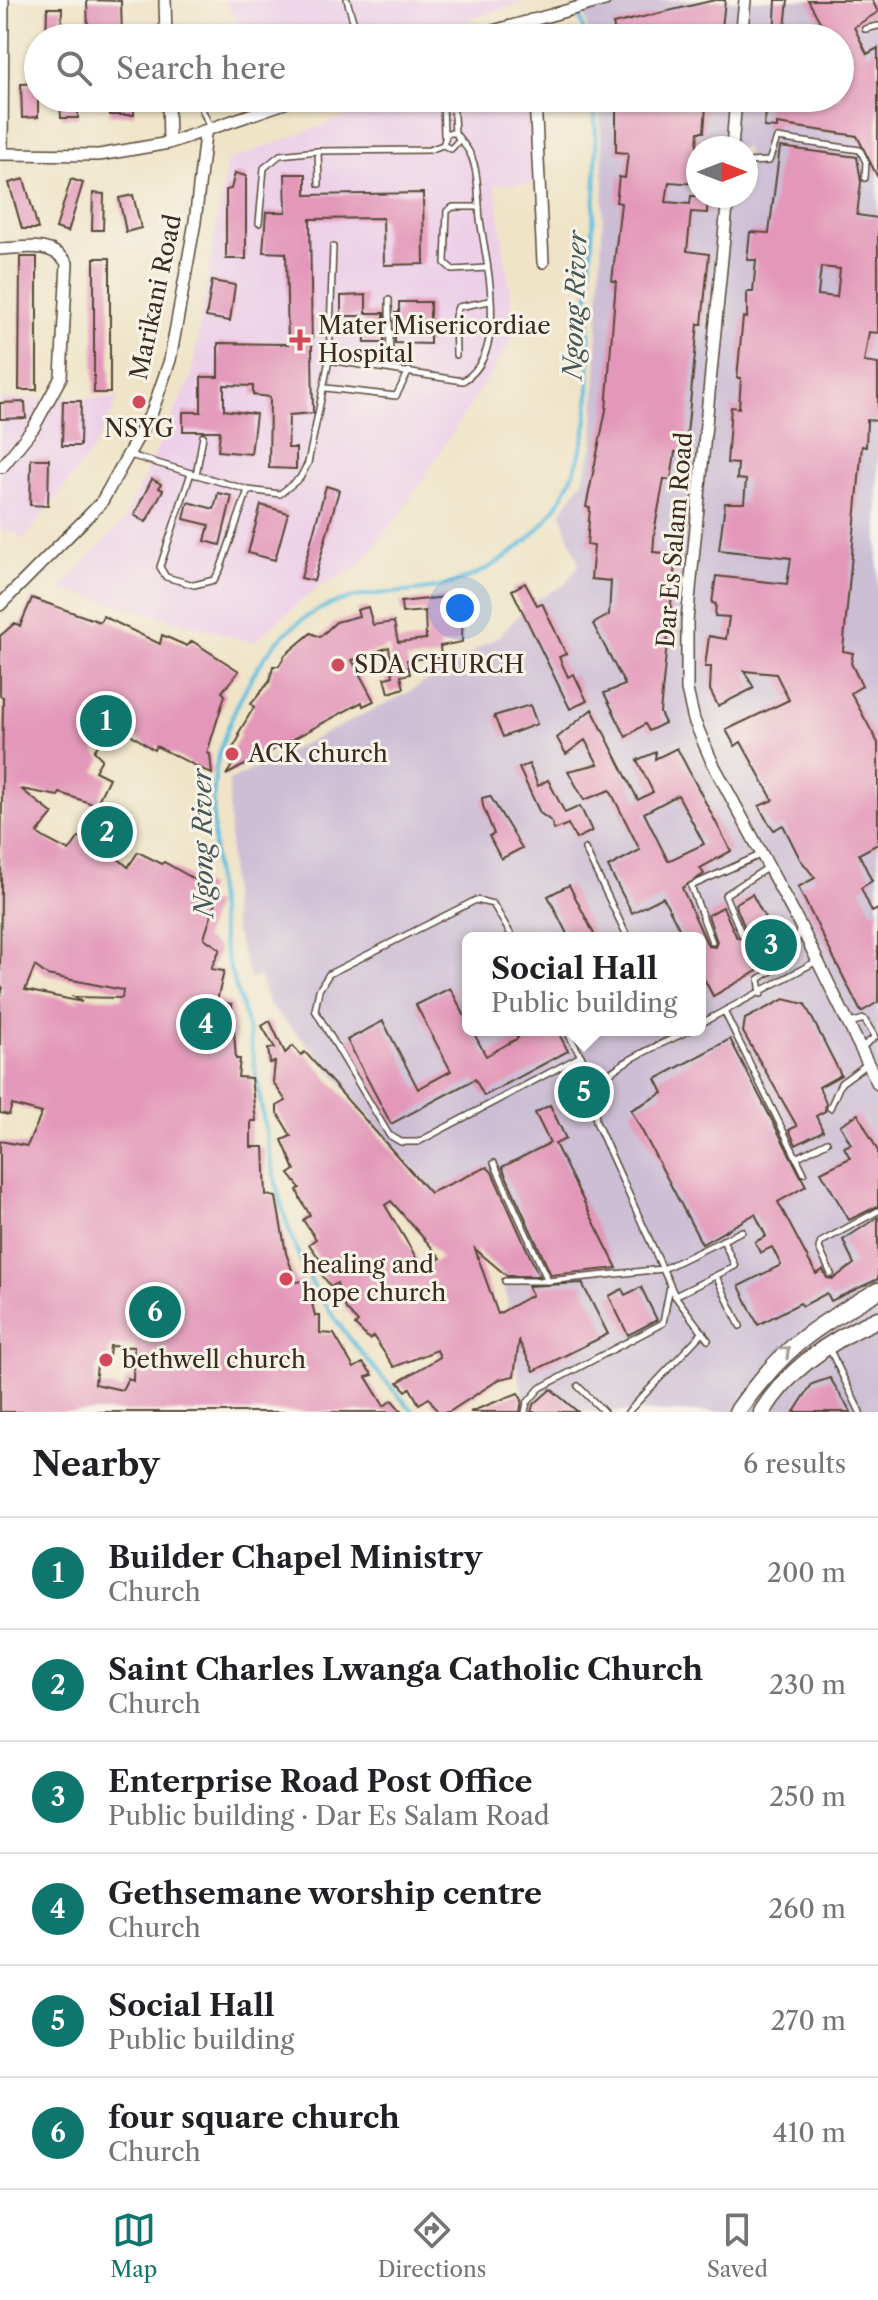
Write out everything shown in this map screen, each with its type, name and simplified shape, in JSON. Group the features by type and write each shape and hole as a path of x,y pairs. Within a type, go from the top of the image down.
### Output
{"main road":[{"path":"737,1412 763,1375 795,1342 878,1291"},
{"path":"762,1412 783,1384 828,1346 878,1319"}],"street":[{"path":"3,0 1,154 99,155 169,143 266,112"},
{"path":"165,0 166,24"},
{"path":"742,24 745,0"},
{"path":"517,24 602,1"},
{"path":"531,20 531,24"},
{"path":"168,112 169,143"},
{"path":"536,112 543,262"},
{"path":"733,136 735,112"},
{"name":"Marikani Road","path":"2,599 101,503 152,412 170,360 209,132"},
{"name":"Dar Es Salam Road","path":"727,208 687,621 687,690 694,720 712,762 800,925 878,1084"},
{"path":"0,249 50,248 59,252 67,263 61,377 34,427 2,467"}],"lane":[{"path":"347,0 354,24"},
{"path":"865,29 878,26"},
{"path":"203,112 209,132"},
{"path":"443,112 443,145"},
{"path":"329,360 463,381 472,376 490,336 490,301 474,164 455,133 454,112"},
{"path":"444,136 455,133"},
{"path":"758,161 769,161 777,138 860,150 866,162 865,178"},
{"path":"259,223 264,168 280,155 318,151 429,150 443,145 451,149 459,140"},
{"path":"318,151 319,184"},
{"path":"479,207 453,207 447,211 445,263 453,270 487,268"},
{"path":"130,455 248,490 280,494 300,478 308,463 326,388 333,247"},
{"path":"389,300 390,369"},
{"path":"456,355 458,307 490,301"},
{"path":"326,388 396,396 409,371"},
{"path":"203,436 160,567 166,577 194,585 214,580 248,490"},
{"path":"585,849 625,932"},
{"path":"712,942 691,886 761,855"},
{"path":"742,935 725,895 768,868"},
{"path":"509,932 493,904 476,900 329,974 315,1010 389,1135 401,1142 418,1142 581,1056"},
{"path":"761,994 759,979 793,957 800,925"},
{"path":"706,1021 761,994 817,961"},
{"path":"724,1011 804,1173"},
{"path":"848,1024 864,1019 871,1029 874,1040 860,1049"},
{"path":"569,1036 598,1086 596,1122 675,1296 708,1340"},
{"path":"598,1086 610,1074 676,1037"},
{"path":"830,1108 841,1083 868,1064"},
{"path":"796,1158 827,1142"},
{"path":"494,1163 548,1281"},
{"path":"831,1274 819,1248 821,1242 878,1211"},
{"path":"505,1281 548,1281 663,1269 742,1231"},
{"path":"675,1296 735,1266 723,1240"},
{"path":"716,1276 740,1326"},
{"path":"525,1412 527,1403 540,1388 663,1323 670,1285"},
{"path":"628,1412 703,1332"},
{"path":"828,1346 860,1412"},
{"path":"578,1386 604,1412"}],"shaded area":[{"path":"225,0 529,0 456,24 238,24"},
{"path":"582,0 878,0 878,1412 525,1412 503,1275 459,1234 424,1189 430,1185 405,1160 318,1055 269,1005 259,976 250,979 235,931 231,905 229,781 407,693 500,635 529,604 564,585 579,565 561,513 583,480 593,446 604,186 600,112 854,112 854,24 586,24"},
{"path":"358,112 531,112 539,184 495,184 516,334 403,510 357,568 319,586 253,642 60,588 122,523 191,378 227,161"},
{"path":"0,398 119,398 93,450 24,540 14,532 0,530"}],"building":[{"path":"87,0 121,1 122,24 88,24"},
{"path":"715,0 725,0 722,24 613,24"},
{"path":"776,0 788,0 785,24 775,24"},
{"path":"808,0 872,0 878,12 854,27 854,24 821,24"},
{"path":"47,8 62,8 61,24 46,24"},
{"path":"854,27 867,54 878,48 878,178 857,136 777,124 777,128 764,127 766,112 854,112"},
{"path":"21,84 24,84 24,112 38,112 38,117 22,118"},
{"path":"61,112 78,112 78,118 61,118"},
{"path":"110,112 134,112 134,115 110,115"},
{"path":"616,112 706,112 704,132 698,132 698,136 686,136 686,183 669,182 666,202 686,204 686,208 707,208 707,213 691,212 687,251 709,254 702,324 698,324 685,454 675,452 671,480 664,479 655,527 653,552 676,554 660,713 665,723 649,731 645,724 626,737 604,693 625,685 593,624 609,615 611,581 591,579 594,546 587,545 590,508 586,507 606,410 616,281 612,281 621,203 616,202 619,177 625,178 628,153 616,152"},
{"path":"780,147 857,157 861,182 857,215 878,218 878,333 869,332 864,362 878,364 878,421 867,420 866,447 862,446 843,651 853,653 851,663 862,686 851,693 878,743 878,844 859,854 872,881 861,888 872,912 878,909 878,1002 861,1012 798,887 815,878 800,859 783,825 774,830 766,819 759,806 773,800 741,742 735,746 726,730 789,700 776,674 744,671 754,688 718,706 710,690 711,667 705,667 709,636 726,639 729,617 715,616 716,604 712,603 716,576 787,584 791,558 719,550 725,503 744,503 746,480 737,479 738,464 727,463 731,407 739,408 741,378 737,378 743,317 747,318 747,292 753,292 756,260 747,260 750,232 769,233","holes":["821,267 840,269 837,297 818,295"]},
{"path":"235,173 246,176 246,259 226,259 226,190 231,189"},
{"path":"285,174 306,174 306,195 423,193 424,264 384,265 383,218 310,219 313,413 289,415 288,448 296,448 296,469 269,468 270,397 253,395 253,386 224,385 224,410 256,414 251,454 218,451 220,431 183,431 183,412 201,412 201,377 218,377 218,343 288,344 286,253 263,252 266,212 286,212"},
{"path":"24,179 38,229 22,229 9,183"},
{"path":"71,179 83,183 68,232 56,228"},
{"path":"93,193 104,194 103,230 92,230"},
{"path":"133,195 141,228 126,232 119,198"},
{"path":"20,257 37,257 37,390 19,390"},
{"path":"94,258 110,258 110,393 94,393"},
{"path":"212,281 235,285 230,321 206,317"},
{"path":"366,295 366,313 384,313 384,343 365,343 364,316 341,316 341,296"},
{"path":"399,302 430,302 430,344 395,343 395,313 399,313"},
{"path":"63,401 81,401 80,446 62,446"},
{"path":"25,402 26,418 0,419 0,403"},
{"path":"31,459 49,459 48,506 30,505"},
{"path":"152,479 161,484 159,488 163,490 146,522 134,515"},
{"path":"326,486 339,490 314,581 301,578"},
{"path":"218,493 232,496 220,545 205,541 209,525 184,519 188,502 214,509"},
{"path":"261,505 288,513 275,560 248,553"},
{"path":"525,583 537,605 542,603 566,654 559,657 568,677 574,674 587,701 570,709 512,590"},
{"path":"463,595 462,642 440,646 441,657 407,660 410,674 401,676 404,688 389,693 385,678 393,676 389,647 352,660 374,701 363,706 362,702 226,775 237,758 230,753 240,736 238,734 254,707 251,704 270,681 273,666 279,666 285,655 311,633 320,637 336,622 359,616 357,610 368,607 373,625 394,622 398,642 426,639 425,611 402,613 401,602"},
{"path":"32,598 100,622 103,616 160,644 162,635 187,646 192,641 239,671 222,692 225,695 207,753 210,754 212,774 156,746 154,750 114,723 94,751 102,759 95,771 109,778 96,805 60,793 58,796 21,789 53,814 37,833 46,839 69,851 79,837 85,842 101,822 114,833 103,846 128,867 138,852 162,864 164,862 208,887 204,900 215,904 204,938 220,949 211,969 224,971 217,1001 232,1004 236,1059 240,1059 238,1077 251,1078 256,1121 251,1121 251,1147 264,1147 266,1195 276,1197 286,1253 296,1282 304,1281 309,1290 315,1316 320,1316 320,1333 334,1334 354,1368 363,1363 373,1375 366,1377 384,1406 392,1400 402,1412 0,1412 0,1141 27,1146 42,1113 12,1105 9,1115 0,1113 3,697 0,696 0,636 15,623 20,626","holes":["35,966 47,975 123,990 122,998 74,997 82,1002 25,990","110,1346 134,1347 133,1381 128,1378 122,1390 95,1384 97,1365 108,1364"]},
{"path":"530,705 537,724 503,737 494,716"},
{"path":"592,709 638,800 653,792 637,760 656,752 655,759 677,748 731,851 700,868 704,874 682,888 702,932 681,932 663,897 632,913 608,867 640,850 610,790 584,800 568,771 598,764 585,740 566,754 557,738","holes":["678,795 704,844 668,861 644,813"]},
{"path":"529,764 538,786 548,780 565,813 580,806 592,831 576,839 568,824 554,830 551,821 540,813 519,768"},
{"path":"490,796 522,848 501,859 489,836 494,834 483,806 482,798"},
{"path":"569,885 593,932 566,932 548,896"},
{"path":"752,894 785,955 713,996 706,983 706,942 708,946 715,947 717,942 708,915 723,907 737,938 746,939 747,933 735,904"},
{"path":"450,988 462,1011 462,1036 475,1036 486,1056 517,1036 560,1036 568,1051 484,1096 475,1079 391,1124 347,1040 383,1021 418,1089 451,1071 416,1005"},
{"path":"784,999 805,1004 841,1075 819,1087 826,1103 825,1111 816,1116 823,1131 796,1145 789,1130 797,1126 743,1032 745,1019"},
{"path":"270,1021 285,1053 293,1046 301,1055 305,1052 430,1193 487,1167 492,1172 539,1276 507,1276 475,1249 498,1314 532,1295 528,1286 582,1283 608,1334 534,1371 519,1341 514,1376 500,1379 449,1412 438,1412 429,1398 419,1404 410,1388 406,1391 398,1382 440,1357 437,1350 394,1367 373,1336 370,1340 355,1325 358,1322 346,1309 337,1283 331,1287 319,1271 325,1267 309,1244 316,1239 303,1220 310,1215 297,1190 300,1188 289,1174 295,1170 282,1140 291,1136 277,1112 277,1106 286,1101 273,1082 275,1062 270,1063 268,1049 275,1048 262,1026","holes":["391,1201 441,1258 423,1269 385,1205"]},
{"path":"730,1039 806,1186 778,1202 816,1274 823,1270 827,1278 833,1279 854,1264 843,1240 878,1217 878,1279 831,1301 827,1293 803,1306 800,1303 758,1325 739,1286 781,1265 772,1247 760,1253 755,1242 766,1236 755,1214 702,1244 631,1110 663,1093 656,1079"},
{"path":"550,1105 566,1139 555,1144 617,1268 551,1275 502,1167 550,1143 535,1113"},
{"path":"858,1114 878,1151 878,1206 849,1220 821,1172 850,1158 844,1147 851,1144 840,1125"},
{"path":"641,1287 657,1320 628,1335 609,1296 622,1289 625,1295"},
{"path":"830,1378 851,1412 794,1412 812,1384"},
{"path":"551,1389 578,1412 531,1412 533,1405"},
{"path":"518,1393 522,1400 520,1412 470,1412"}],"waterway":[{"name":"Ngong River","path":"576,0 582,24"},
{"name":"Ngong River","path":"414,1412 367,1360 322,1300 301,1261 282,1207 247,1026 224,946 214,851 215,776 223,743 244,692 263,659 285,634 308,616 351,598 438,587 475,575 514,551 537,531 555,508 570,481 586,428 589,287 596,170 594,112"}],"place":[{"name":"Mater Misericordiae Hospital","path":"300,340"},
{"name":"NSYG","path":"139,402"},
{"name":"SDA CHURCH","path":"338,665"},
{"name":"Builder Chapel Ministry","path":"106,721"},
{"name":"ACK church","path":"232,754"},
{"name":"Saint Charles Lwanga Catholic Church","path":"107,832"},
{"name":"Enterprise Road Post Office","path":"771,945"},
{"name":"Gethsemane worship centre","path":"206,1024"},
{"name":"Social Hall","path":"584,1092"},
{"name":"healing and hope church","path":"286,1279"},
{"name":"four square church","path":"155,1312"},
{"name":"bethwell church","path":"106,1360"}]}
